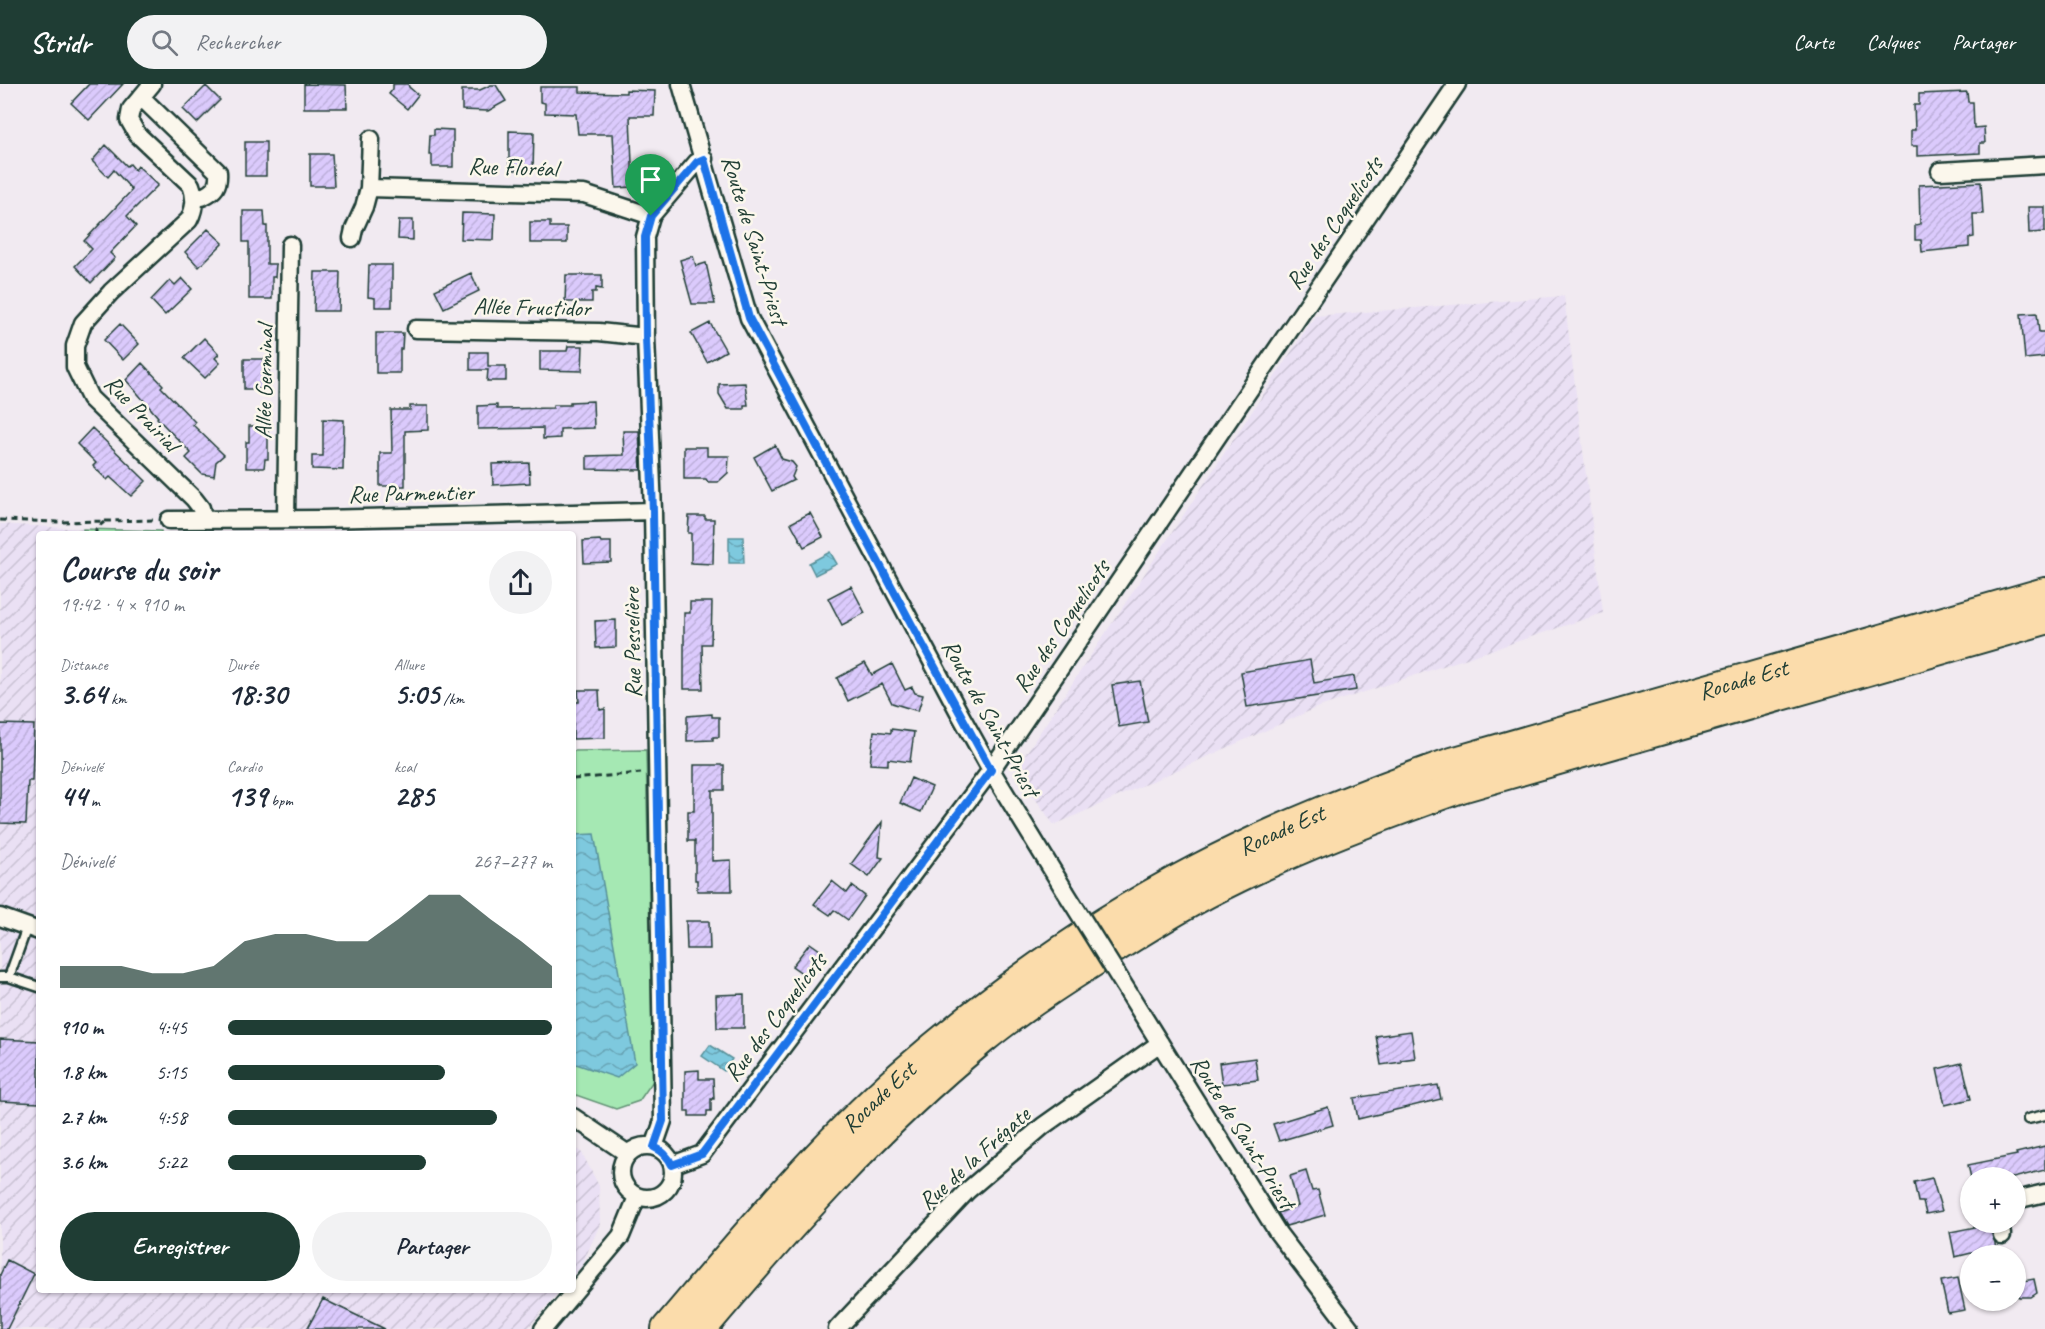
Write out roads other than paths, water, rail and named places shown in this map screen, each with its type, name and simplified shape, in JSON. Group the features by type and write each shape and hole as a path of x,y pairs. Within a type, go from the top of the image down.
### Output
{"highway":[{"name":"Rocade Est","path":"667,1329 757,1223 804,1172 900,1076 974,1015 1037,968 1132,906 1197,870 1279,830 1366,794 1452,763 2045,593"},
{"name":"Rocade Est","path":"700,1329 780,1236 849,1161 950,1066 1051,988 1140,931 1206,893 1295,851 1374,818 1461,787 2045,619"}],"street":[{"path":"141,97 218,172 218,183 214,191 202,196 194,194 191,185 137,134 129,120 131,109 141,97 152,84"},
{"name":"Route de Saint-Priest","path":"681,84 749,318 912,625 991,770 1278,1233 1351,1329"},
{"name":"Rue des Coquelicots","path":"672,1165 702,1154 991,770 1457,84"},
{"path":"352,238 369,188 371,139"},
{"name":"Rue Pesselière","path":"654,1147 663,1121 653,511 646,337 645,237 651,216 697,162 704,159"},
{"path":"1940,171 2045,165"},
{"name":"Rue Floréal","path":"369,188 584,194 651,216"},
{"name":"Rue Prairial","path":"194,194 194,210 189,220 111,292 83,323 75,346 75,367 90,398 194,500 201,508 203,519"},
{"name":"Allée Germinal","path":"286,519 290,245"},
{"name":"Allée Fructidor","path":"416,329 599,332 646,337"},
{"name":"Rue Parmentier","path":"169,520 653,511"},
{"path":"0,917 33,929"},
{"name":"Rue de la Frégate","path":"837,1329 967,1191 1043,1126 1160,1043"},
{"path":"576,1119 628,1154"},
{"path":"640,1147 654,1147 662,1151 669,1157 672,1165 672,1182 668,1189 654,1198 638,1197 630,1192 621,1178 621,1169 628,1154 640,1147"},
{"path":"2026,1198 2045,1193"},
{"path":"576,1290 621,1236 638,1197"},
{"path":"543,1329 573,1293"}],"lane":[{"path":"33,929 4,977 36,986"},
{"path":"2028,1119 2045,1115"}],"water":[{"path":"729,537 743,537 744,563 729,563"},
{"path":"830,552 837,564 815,575 809,563"},
{"path":"594,834 635,1063 617,1078 576,1064 576,835"},
{"path":"710,1045 732,1059 724,1071 702,1056"}]}
